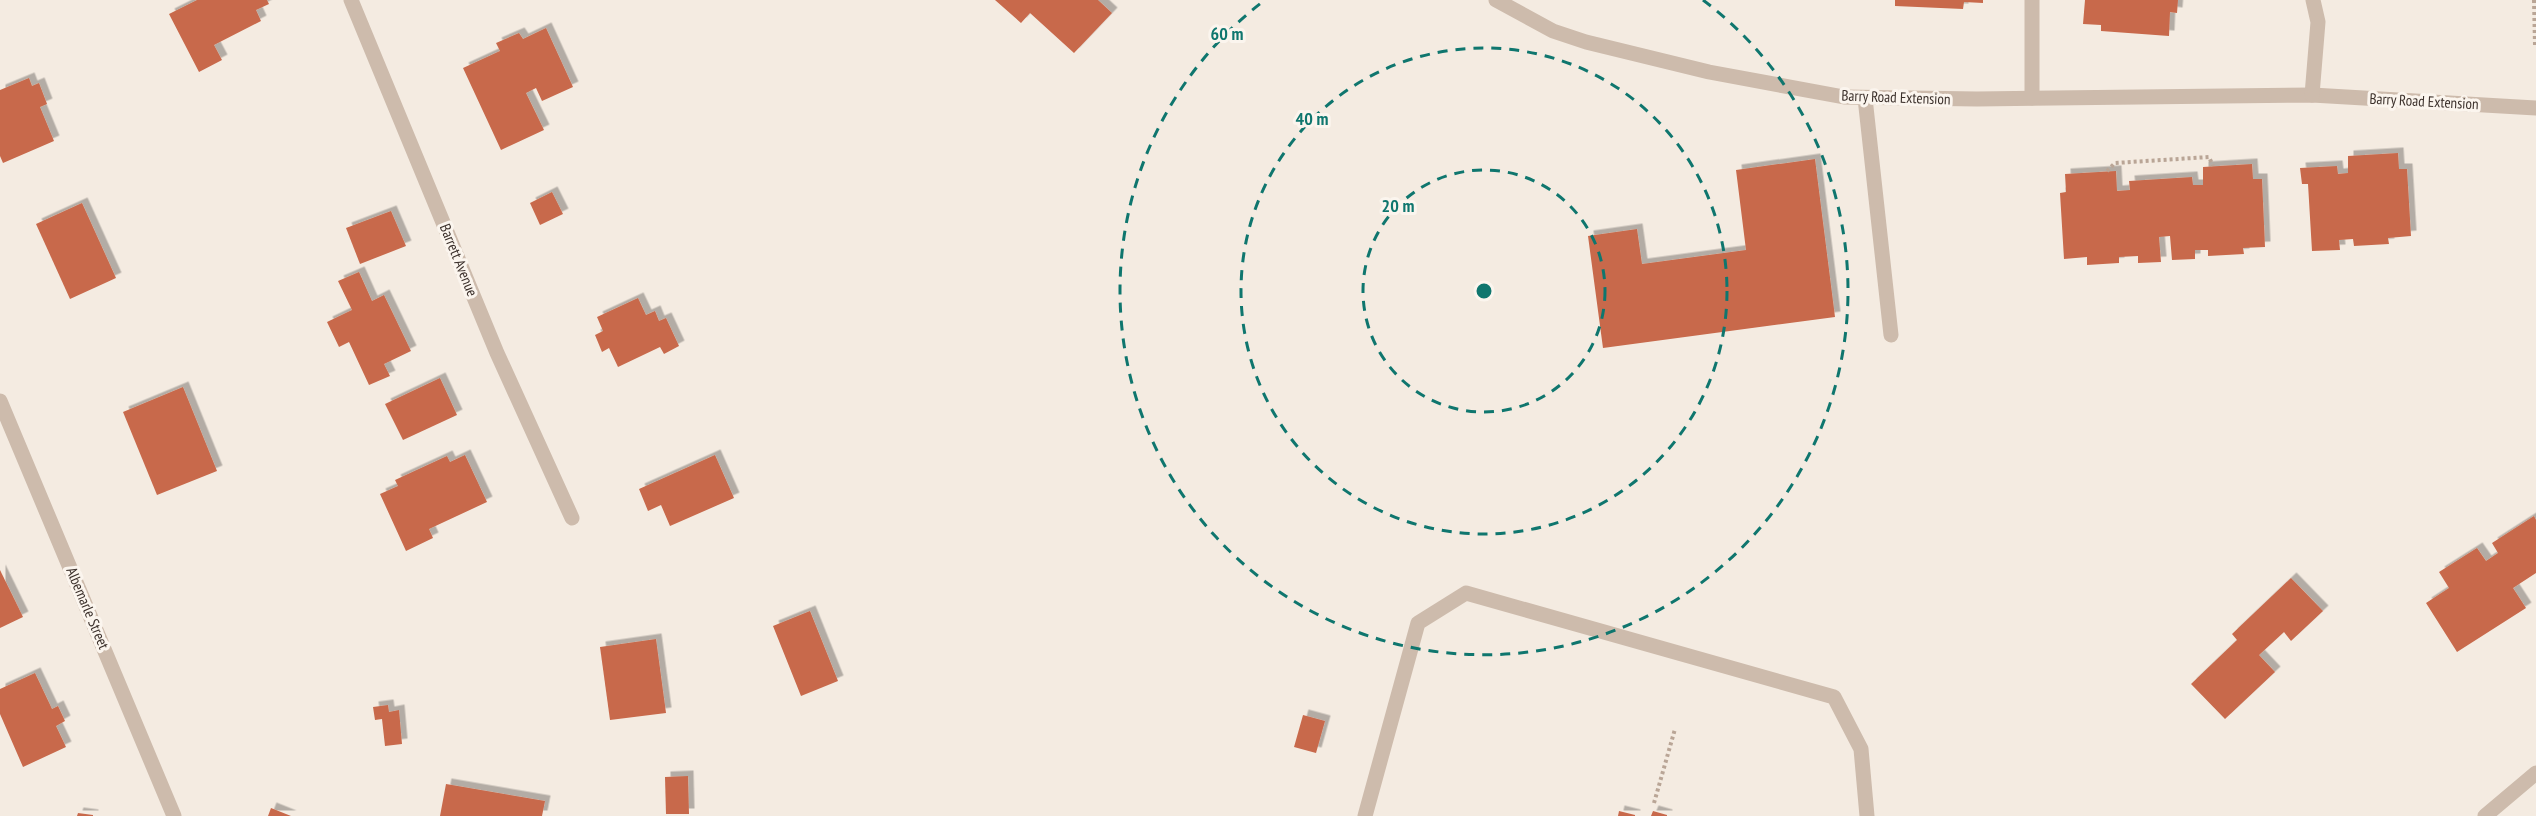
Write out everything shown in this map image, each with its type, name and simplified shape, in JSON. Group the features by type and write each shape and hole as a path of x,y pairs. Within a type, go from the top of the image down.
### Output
{"street":[{"name":"Barrett Avenue","path":"351,0 497,353 572,518"},
{"name":"Barry Road Extension","path":"1496,0 1553,31 1586,42 1709,72 1844,97 2032,98 2312,94 2536,108"},
{"path":"2032,0 2032,98"},
{"path":"2312,94 2318,22 2313,0"},
{"path":"1865,98 1891,335"},
{"name":"Albemarle Street","path":"0,401 174,816"},
{"path":"1365,816 1418,623 1466,593 1834,697 1862,749 1867,816"},
{"path":"2485,816 2536,773"}],"path":[{"path":"2534,0 2535,45"},
{"path":"2107,171 2115,163 2161,158 2209,157 2213,166"},
{"path":"1654,803 1675,729"}],"building":[{"path":"197,0 267,0 269,4 256,10 261,21 214,45 222,60 199,72 169,14"},
{"path":"995,0 1098,0 1112,13 1074,53 1030,13 1021,23"},
{"path":"1895,0 1983,0 1983,3 1964,2 1963,9 1895,6"},
{"path":"2085,0 2178,0 2177,13 2170,12 2169,36 2101,31 2101,25 2083,24"},
{"path":"546,28 573,87 542,101 536,88 526,93 544,130 501,150 463,68 500,51 496,43 519,33 523,39"},
{"path":"29,78 32,86 39,83 47,104 40,107 54,141 3,163 0,156 0,90"},
{"path":"2398,153 2399,169 2407,169 2411,236 2388,238 2389,244 2354,246 2353,239 2339,240 2340,250 2312,251 2308,184 2302,184 2300,168 2337,166 2338,174 2348,173 2348,156"},
{"path":"1815,159 1835,317 1603,348 1588,236 1637,229 1642,264 1746,250 1736,170"},
{"path":"2252,164 2253,179 2262,179 2265,247 2243,248 2244,254 2208,256 2208,250 2195,250 2195,259 2172,260 2170,236 2159,237 2161,262 2138,263 2138,256 2119,257 2119,263 2087,265 2087,257 2064,259 2060,193 2066,192 2065,174 2116,171 2117,191 2130,190 2129,181 2192,177 2193,185 2203,185 2203,167"},
{"path":"552,192 563,214 540,225 530,203"},
{"path":"82,203 116,278 70,299 36,224"},
{"path":"391,211 406,246 360,264 346,228"},
{"path":"359,272 372,301 384,295 411,351 384,364 390,376 369,385 349,342 339,347 327,322 352,310 338,281"},
{"path":"638,298 646,315 655,311 659,321 666,318 679,346 664,354 660,347 618,367 609,348 602,352 595,335 603,331 597,317"},
{"path":"440,378 457,415 403,440 385,404"},
{"path":"183,387 217,471 157,495 123,412"},
{"path":"465,455 487,502 429,529 433,538 406,551 380,494 398,486 395,480 447,456 450,462"},
{"path":"715,455 734,498 670,526 661,505 648,511 639,489"},
{"path":"2534,516 2536,520 2536,573 2513,588 2526,608 2457,652 2426,603 2449,588 2439,572 2477,548 2486,561 2498,553 2492,543"},
{"path":"0,570 23,617 0,628"},
{"path":"2291,578 2323,611 2291,641 2284,632 2259,655 2275,672 2225,719 2191,684 2237,640 2232,634"},
{"path":"810,611 838,681 801,696 773,626"},
{"path":"656,639 666,713 610,720 600,647"},
{"path":"35,673 52,709 58,706 65,721 56,726 66,747 23,767 0,714 0,689"},
{"path":"388,705 389,712 399,710 402,744 385,746 382,719 375,720 373,707"},
{"path":"1303,715 1325,721 1316,753 1294,747"},
{"path":"688,776 689,814 666,814 665,777"},
{"path":"446,784 545,801 542,816 440,816"},
{"path":"271,808 291,816 268,816"},
{"path":"1619,811 1635,815 1635,816 1618,816"},
{"path":"1653,811 1667,815 1667,816 1651,816"},
{"path":"78,813 93,815 93,816 77,816"}]}
